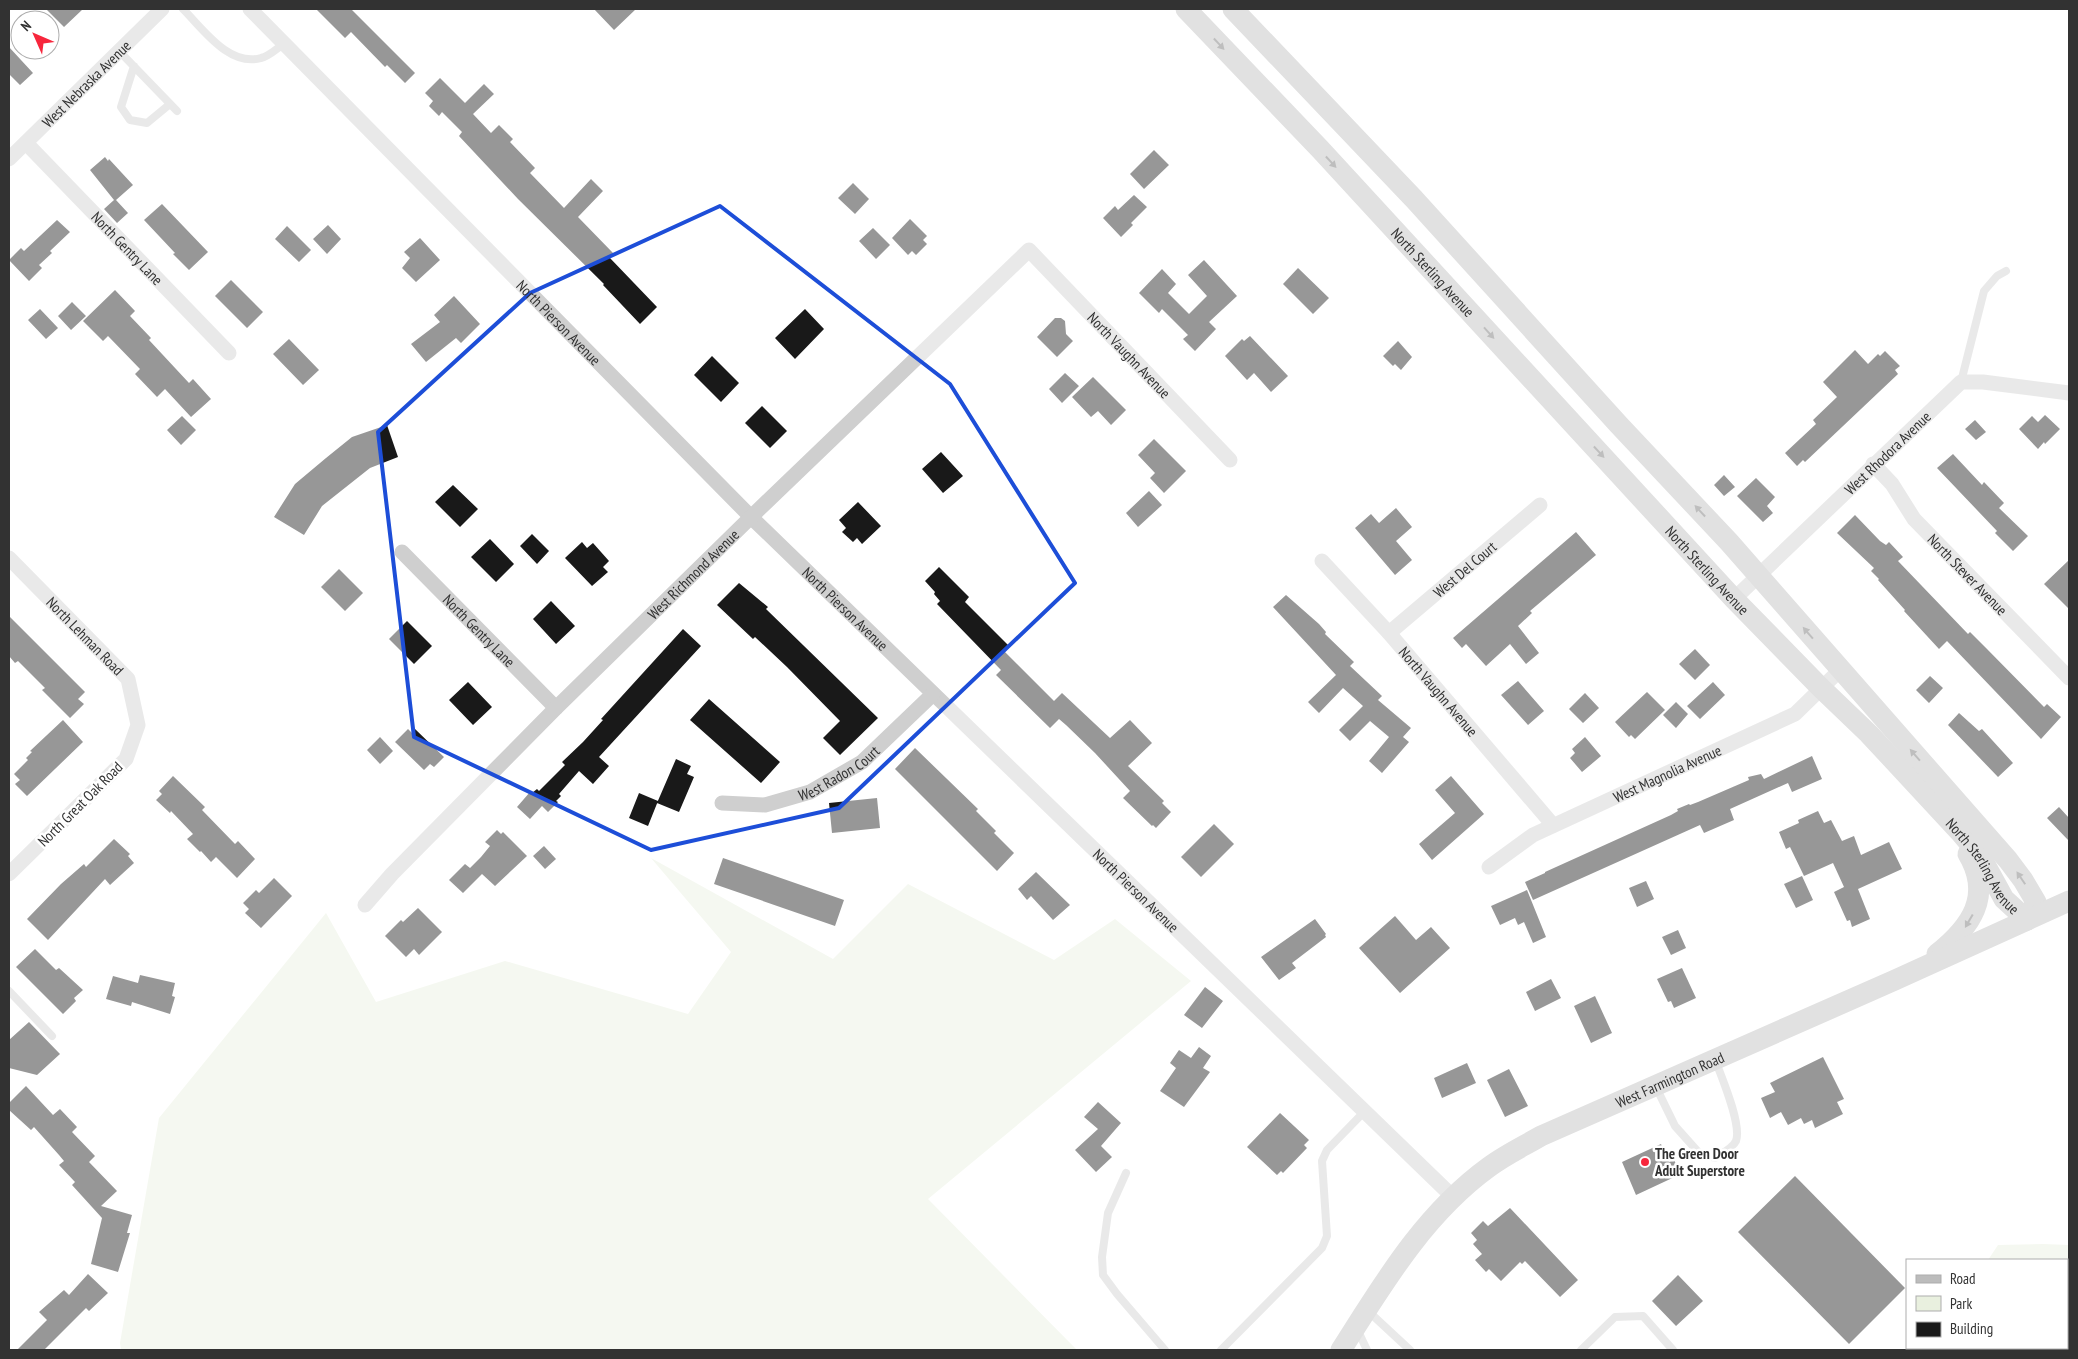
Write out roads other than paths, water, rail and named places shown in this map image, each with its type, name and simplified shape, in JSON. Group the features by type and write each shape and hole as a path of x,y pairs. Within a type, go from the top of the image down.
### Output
{"main road":[{"name":"North Sterling Avenue","path":"1186,9 1326,156 1734,599 1895,762 1976,849 2004,899 2026,920 2036,902 2018,873 1759,576 1414,199 1233,9"},
{"path":"1895,762 1950,828 1970,856 1978,875 1979,890 1975,908 1962,932 1932,958 1895,980"},
{"name":"West Farmington Road","path":"1341,1350 1408,1249 1453,1197 1489,1167 1541,1136 2069,901"}],"street":[{"name":"West Nebraska Avenue","path":"9,159 162,9"},
{"name":"North Pierson Avenue","path":"250,9 751,517 1453,1197"},
{"name":"North Gentry Lane","path":"26,143 229,353"},
{"name":"West Richmond Avenue","path":"365,905 392,874 556,708 751,517 1029,250"},
{"name":"North Vaughn Avenue","path":"1029,250 1230,460"},
{"name":"West Rhodora Avenue","path":"1734,599 1873,464 1961,382"},
{"path":"1961,382 1984,382 2069,393"},
{"name":"North Stever Avenue","path":"1873,464 1892,484 1914,519 2069,678"},
{"name":"West Del Court","path":"1389,633 1540,505"},
{"name":"North Gentry Lane","path":"402,552 556,708"},
{"name":"North Lehman Road","path":"9,558 128,679 138,726"},
{"name":"North Vaughn Avenue","path":"1322,560 1389,633 1553,825"},
{"name":"West Magnolia Avenue","path":"1489,867 1522,841 1553,825 1795,714 1820,687 1840,670"},
{"name":"West Radon Court","path":"722,803 765,805 810,792 862,762 933,694"},
{"name":"North Great Oak Road","path":"9,874 126,759 138,726"}],"lane":[{"path":"183,9 220,46 233,56 242,59 264,58 284,44"},
{"path":"120,52 177,111"},
{"path":"134,66 121,107 130,120 147,124 170,104"},
{"path":"1961,382 1984,291 1997,276 2006,271"},
{"path":"9,990 52,1036"},
{"path":"1655,1086 1675,1126 1700,1154 1715,1158 1729,1149 1736,1140 1737,1131 1730,1101 1715,1059"},
{"path":"1221,1350 1322,1248 1327,1236 1322,1161 1327,1150 1366,1111"},
{"path":"1126,1173 1108,1213 1102,1257 1103,1275 1165,1350"},
{"path":"1581,1350 1615,1317 1643,1316 1673,1350"},
{"path":"1361,1318 1367,1350"},
{"path":"1361,1318 1410,1350"}],"place":[{"name":"The Green Door Adult Superstore","path":"1645,1162"}]}
